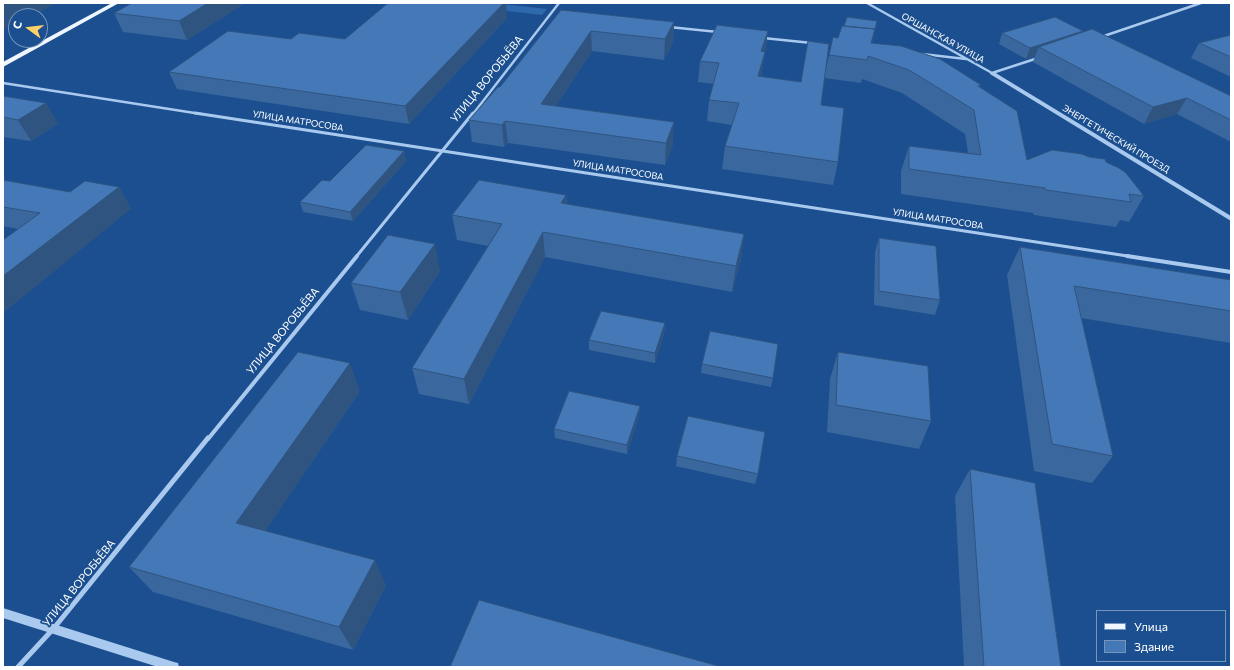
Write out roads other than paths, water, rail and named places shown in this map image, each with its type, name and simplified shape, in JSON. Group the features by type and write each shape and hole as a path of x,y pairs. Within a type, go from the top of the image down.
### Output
{"main road":[{"path":"3,65 116,3"}],"street":[{"name":"УЛИЦА ВОРОБЬЁВА","path":"18,667 54,628 495,86 558,3"},
{"name":"ОРШАНСКАЯ УЛИЦА","path":"867,3 992,73"},
{"path":"1094,39 1201,3"},
{"path":"664,26 718,32"},
{"path":"758,37 816,43"},
{"path":"919,54 966,59"},
{"path":"992,73 1042,56"},
{"name":"ЭНЕРГЕТИЧЕСКИЙ ПРОЕЗД","path":"992,73 1231,219"},
{"name":"УЛИЦА МАТРОСОВА","path":"3,83 1231,272"},
{"path":"3,613 174,667"}]}
